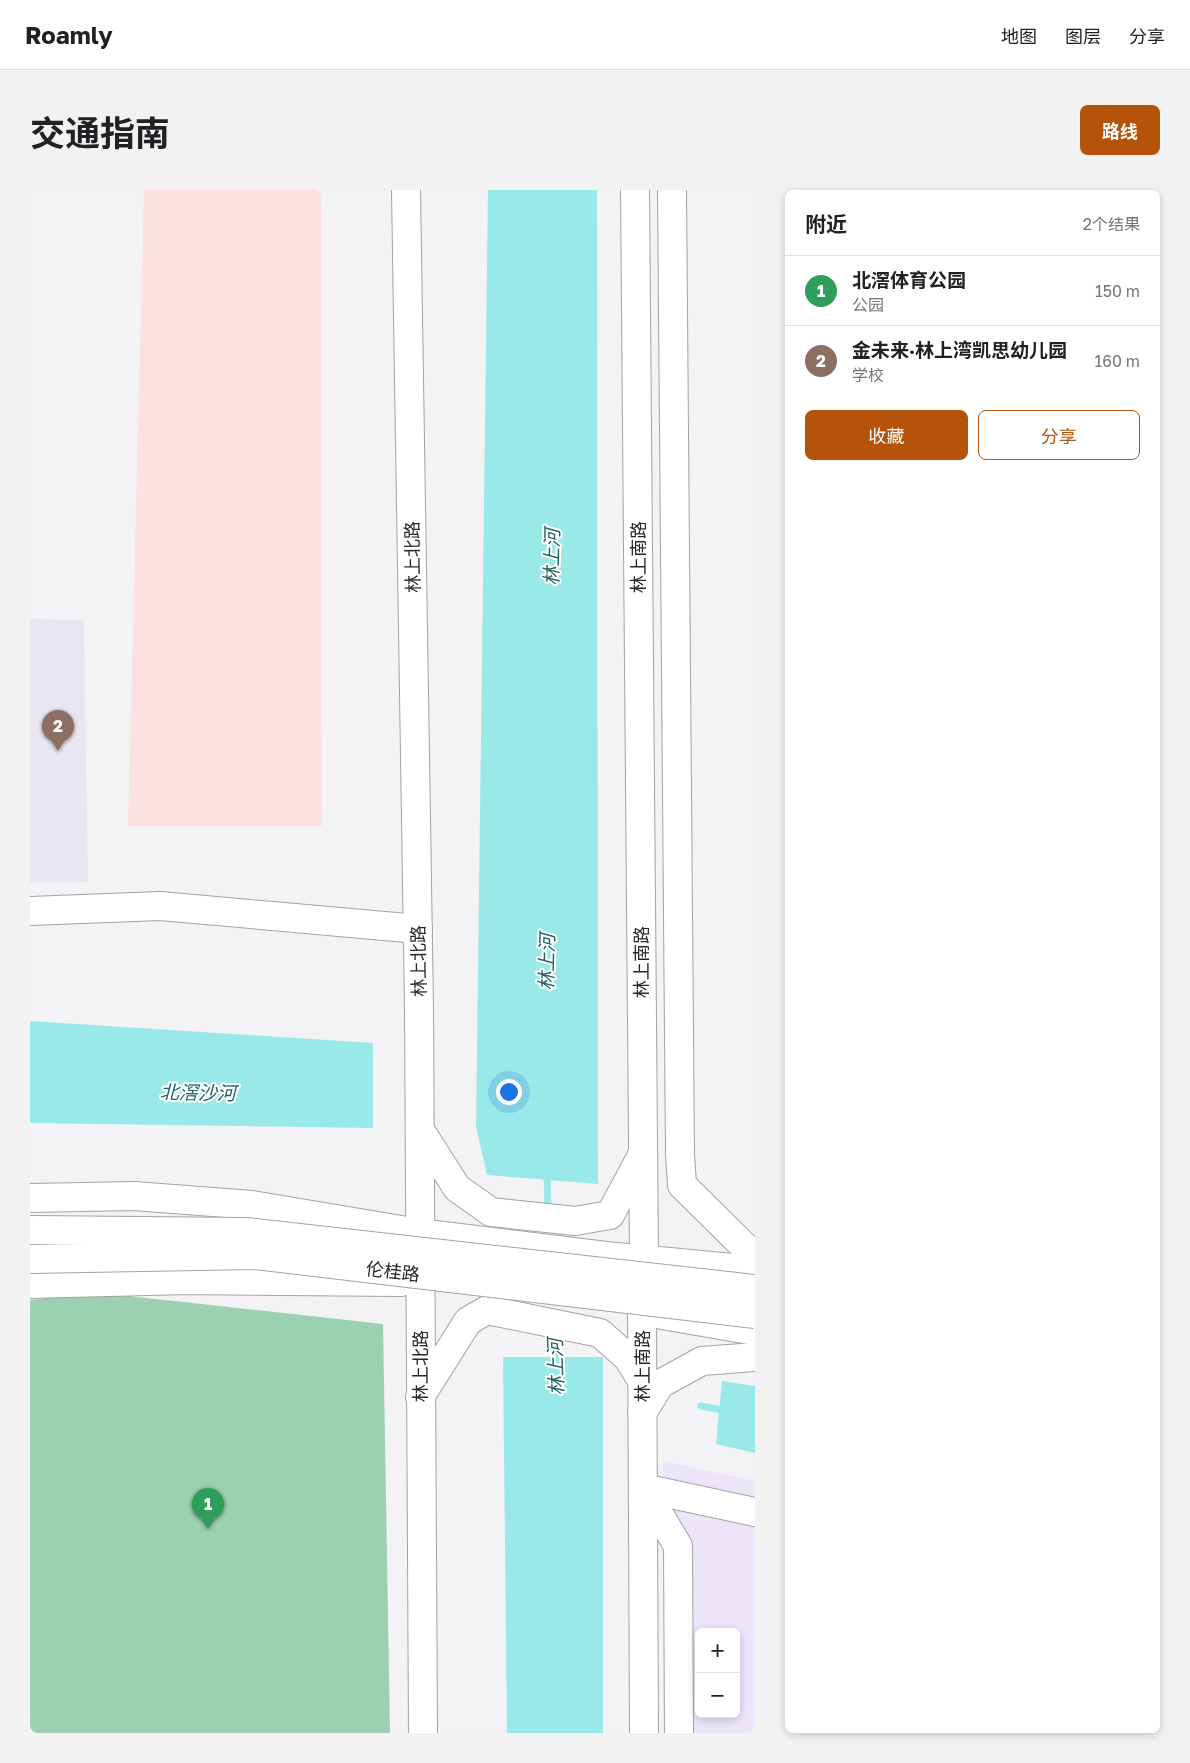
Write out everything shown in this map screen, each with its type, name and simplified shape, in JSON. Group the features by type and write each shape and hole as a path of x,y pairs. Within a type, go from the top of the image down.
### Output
{"main road":[{"name":"林上北路","path":"406,190 419,1008 423,1733"},
{"name":"林上南路","path":"635,190 644,1259 642,1312 644,1733"},
{"path":"672,190 680,1154 682,1185"},
{"path":"30,911 160,906 418,929"},
{"path":"420,1130 457,1188 491,1212 576,1221 610,1215 643,1154 682,1185 755,1257"},
{"path":"30,1198 134,1196 252,1205 420,1233 606,1256 755,1270"},
{"name":"伦桂路","path":"30,1230 247,1232 755,1289"},
{"name":"伦桂路","path":"30,1259 255,1255 755,1314"},
{"path":"30,1284 187,1280 420,1282 599,1320 628,1358 643,1382"},
{"path":"420,1397 468,1321 487,1310 599,1320 642,1312 755,1331"},
{"path":"642,1412 660,1384 702,1361 755,1357"},
{"path":"643,1488 755,1512"},
{"path":"643,1488 678,1546 679,1733"}],"shaded area":[{"path":"144,190 317,190 321,197 322,826 128,826"},
{"path":"30,619 84,620 88,882 30,883"},
{"path":"663,1461 755,1481 755,1733 667,1733"}],"green space":[{"path":"91,1292 383,1324 390,1733 30,1733 30,1300"}],"water":[{"path":"488,190 597,190 598,1184 487,1175 476,1127"},
{"name":"北滘沙河","path":"30,1021 373,1043 373,1128 30,1123"},
{"path":"503,1357 603,1357 603,1733 507,1733"},
{"path":"722,1381 755,1386 755,1453 716,1444"}],"waterway":[{"name":"林上河","path":"547,1171 548,1213"},
{"name":"林上河","path":"553,1329 555,1365"},
{"path":"701,1406 728,1411"}],"place":[{"name":"金未来·林上湾凯思幼儿园","path":"58,751"},
{"name":"北滘体育公园","path":"208,1529"}]}
